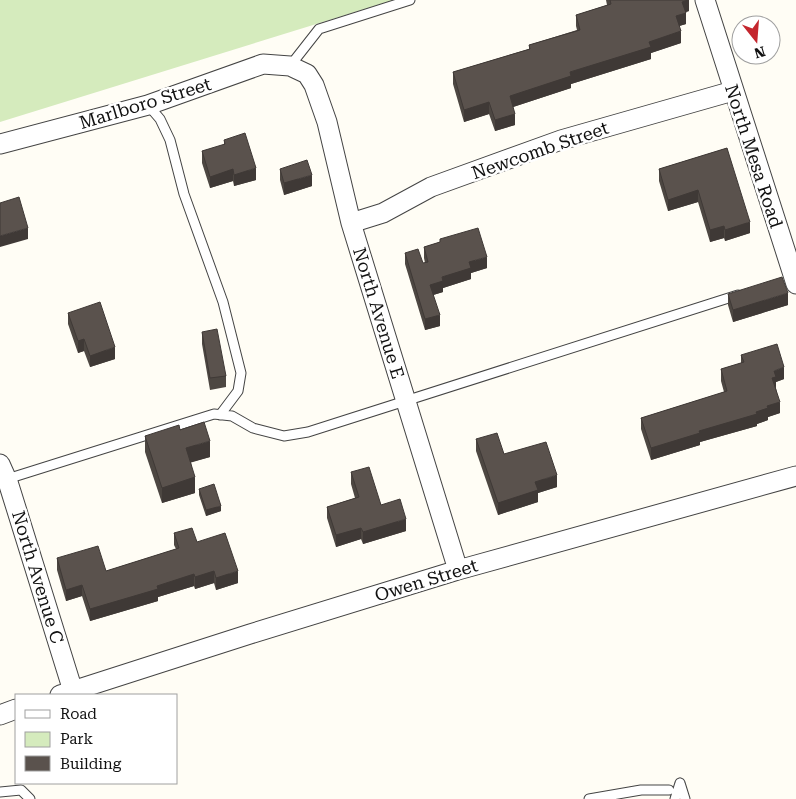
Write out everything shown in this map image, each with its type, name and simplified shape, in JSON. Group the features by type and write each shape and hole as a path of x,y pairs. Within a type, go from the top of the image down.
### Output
{"street":[{"name":"North Mesa Road","path":"704,0 791,280"},
{"name":"Marlboro Street","path":"0,144 148,105 263,64 290,66"},
{"name":"North Avenue E","path":"290,66 307,74 314,85 327,122 351,223 458,570"},
{"name":"Newcomb Street","path":"351,223 383,213 431,187 561,140 733,91"},
{"name":"North Avenue C","path":"3,472 67,693"},
{"name":"Owen Street","path":"67,693 458,570 796,476"},
{"path":"0,714 15,709"}],"lane":[{"path":"290,66 319,29 410,0"},
{"path":"148,105 160,119 170,140 184,194 223,302 241,373 238,391 220,415"},
{"path":"3,472 214,414 232,416 252,428 284,436 308,432 746,292"},
{"path":"675,799 680,784 685,799"},
{"path":"0,792 21,790 30,799"},
{"path":"588,799 641,790 669,790"}],"green space":[{"path":"0,0 394,0 0,122"}],"building":[{"path":"610,0 688,0 682,2 686,13 676,16 681,31 649,42 651,47 570,72 571,76 510,96 515,114 495,120 489,102 464,110 453,72 530,49 529,45 580,30 576,15 611,4"},
{"path":"245,133 256,168 234,175 233,169 210,177 202,151 225,144 224,140"},
{"path":"727,148 750,222 725,230 724,226 710,230 698,190 668,200 659,169"},
{"path":"307,160 312,175 284,183 280,169"},
{"path":"19,197 28,228 0,236 0,203"},
{"path":"478,228 487,257 469,262 471,268 442,277 443,281 430,285 440,315 425,319 405,253 418,249 423,263 428,262 424,247 440,242 440,239"},
{"path":"782,277 788,293 733,310 728,294"},
{"path":"100,302 115,347 90,356 84,339 78,341 68,313"},
{"path":"217,329 226,376 210,378 202,332"},
{"path":"777,344 784,367 774,371 776,377 772,378 780,402 767,406 768,408 756,412 757,414 699,431 700,433 651,448 641,418 727,391 721,369 744,362 741,355"},
{"path":"204,422 210,441 186,448 195,477 162,488 145,436 179,425 180,430"},
{"path":"497,433 504,454 546,442 557,475 535,482 538,490 498,503 476,439"},
{"path":"369,467 381,505 400,499 406,519 363,532 361,528 336,535 327,507 359,497 351,472"},
{"path":"214,484 221,506 206,510 199,489"},
{"path":"192,528 197,542 225,533 238,571 216,578 214,571 195,577 194,574 157,586 158,589 90,609 82,585 66,590 57,558 98,546 106,571 179,548 174,533"}]}
